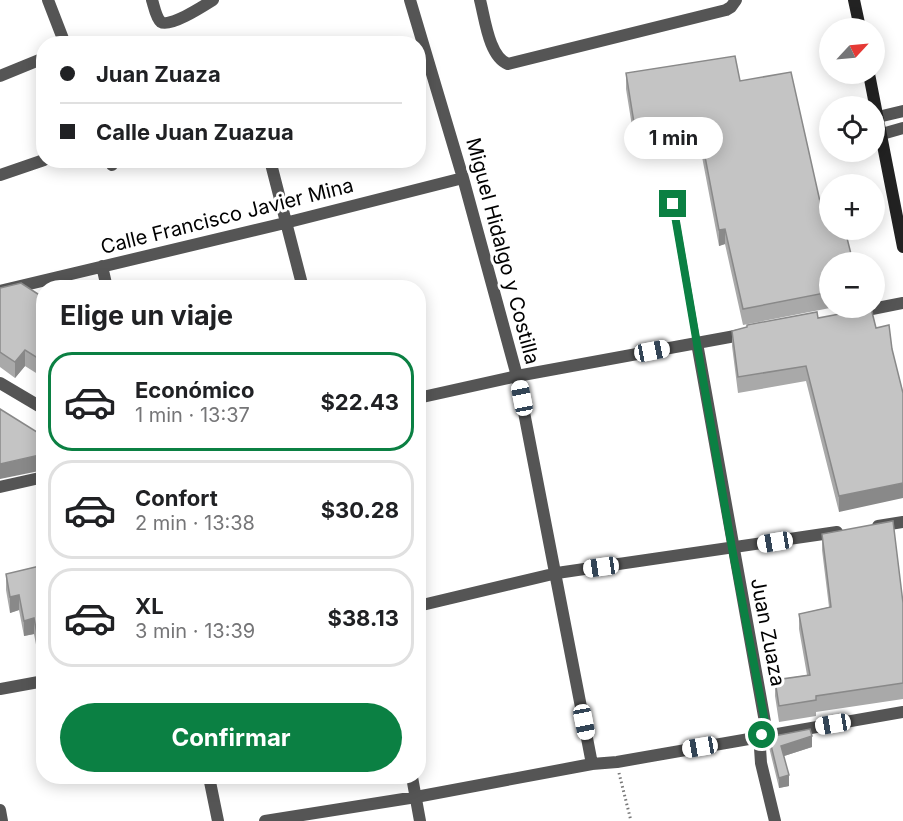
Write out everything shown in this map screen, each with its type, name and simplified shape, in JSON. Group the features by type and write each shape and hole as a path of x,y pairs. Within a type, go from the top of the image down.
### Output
{"main road":[{"path":"854,0 858,18"},
{"path":"885,150 903,247"}],"street":[{"path":"48,0 62,36"},
{"path":"152,0 161,22 166,23 177,20 213,0"},
{"name":"Miguel Hidalgo y Costilla","path":"410,0 421,36"},
{"path":"480,0 494,52 499,60 508,64 726,10 736,0"},
{"name":"Miguel Hidalgo y Costilla","path":"426,54 518,376 592,764"},
{"path":"0,76 36,61"},
{"path":"885,115 903,111"},
{"path":"885,133 903,128"},
{"path":"0,175 36,163"},
{"path":"272,168 301,280"},
{"name":"Calle Francisco Javier Mina","path":"45,280 463,178"},
{"path":"102,266 105,280"},
{"name":"Calle Francisco Javier Mina","path":"0,291 36,282"},
{"path":"885,306 903,303"},
{"path":"426,396 518,376 754,332"},
{"name":"Juan Zuaza","path":"697,343 765,722 761,763 775,821"},
{"path":"0,383 36,404"},
{"path":"0,487 36,479"},
{"path":"869,527 903,522"},
{"path":"426,604 557,573 846,531"},
{"path":"0,689 36,682"},
{"path":"265,821 903,712"},
{"path":"210,784 218,821"},
{"path":"413,784 420,821"},
{"path":"0,810 2,821"}],"lane":[{"path":"673,204 697,343"}],"path":[{"path":"617,762 631,821"}],"building":[{"path":"735,56 740,81 791,72 819,197 819,240 848,240 850,252 819,252 819,294 743,309 725,229 719,230 699,125 636,135 626,73"},
{"path":"21,283 36,293 36,357 25,350 15,362 0,352 0,288"},
{"path":"817,312 818,318 874,318 876,328 889,325 892,349 903,393 903,483 839,496 806,366 738,377 732,331 747,327 747,325"},
{"path":"0,409 36,432 36,456 0,464"},
{"path":"893,521 903,603 903,683 816,696 816,700 779,706 775,680 810,675 799,614 831,607 822,534"},
{"path":"36,567 36,629 34,618 24,621 19,595 10,597 6,574"},
{"path":"810,729 812,736 781,746 789,775 779,778 769,737"}],"route":[{"path":"673,204 732,548 765,722 762,735"}]}
